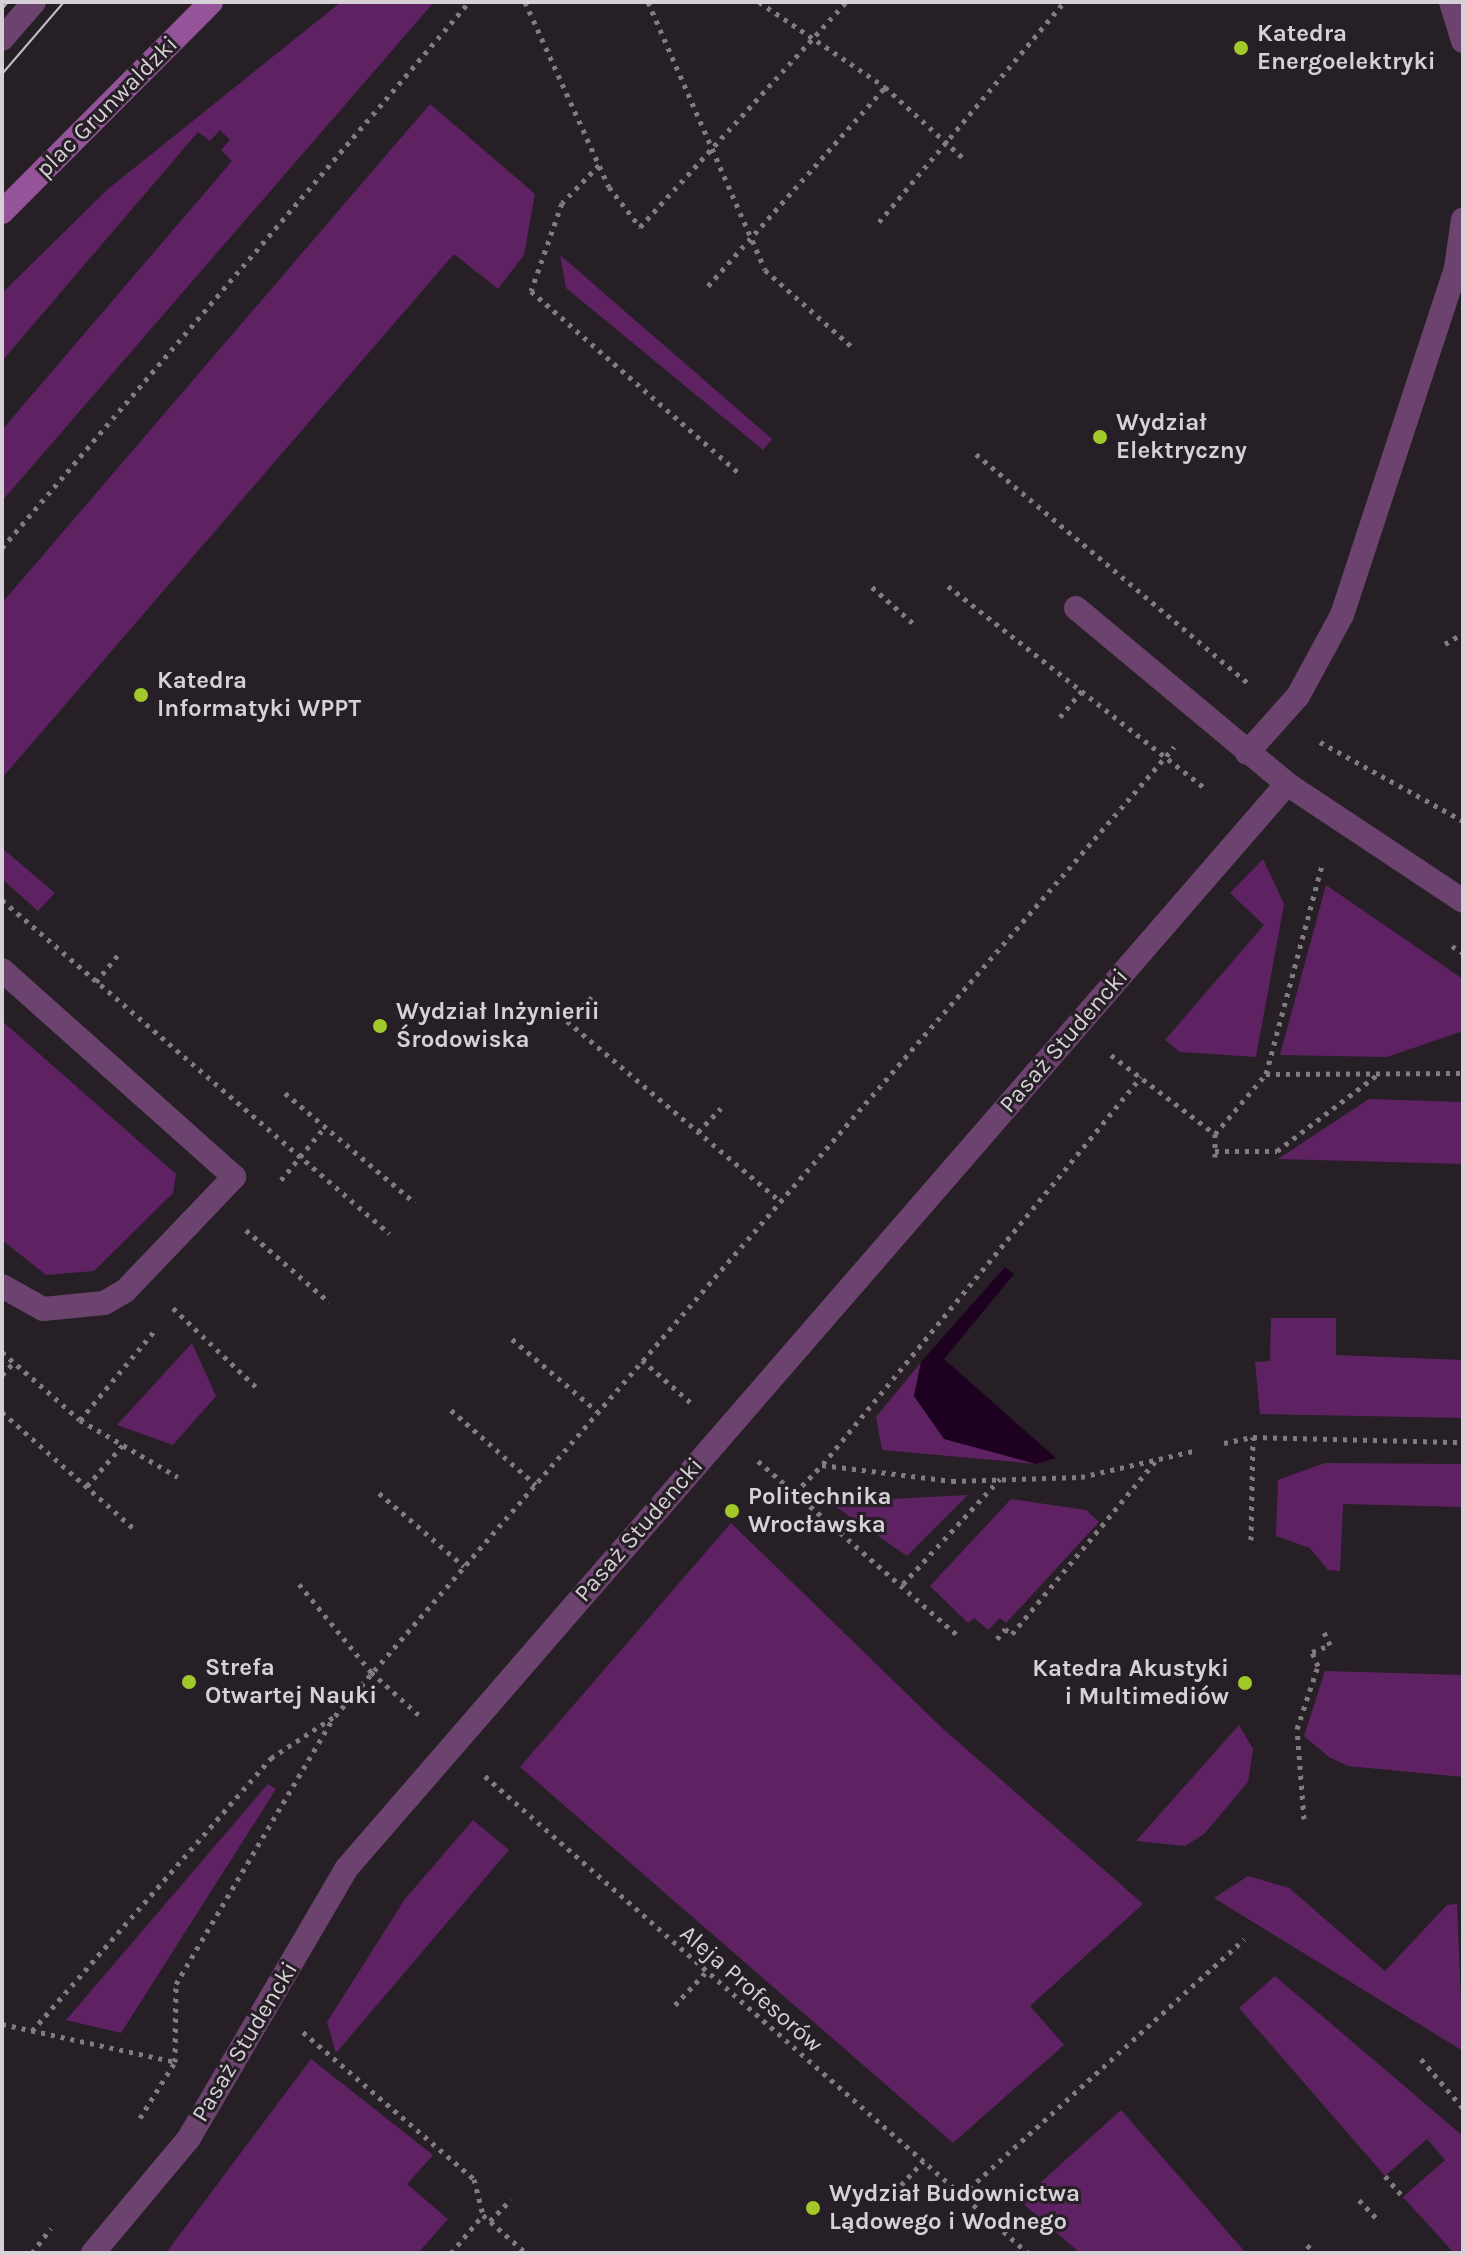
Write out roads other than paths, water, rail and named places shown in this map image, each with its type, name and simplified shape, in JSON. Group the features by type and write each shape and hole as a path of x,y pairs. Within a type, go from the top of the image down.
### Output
{"main road":[{"name":"plac Grunwaldzki","path":"2,212 211,2"}],"street":[{"path":"2,39 34,2"},
{"path":"1451,2 1463,41"},
{"path":"1247,753 1298,696 1342,615 1456,268 1463,219"},
{"path":"1076,608 1200,716 1287,784 1463,901"},
{"name":"Pasaż Studencki","path":"93,2253 189,2138 346,1869 1287,784"},
{"path":"2,970 234,1177 125,1291 104,1303 43,1309 2,1286"}],"tram line":[{"path":"2,9 8,2"},
{"path":"2,74 64,2"}],"place":[{"name":"Katedra Energoelektryki","path":"1241,48"},
{"name":"Wydział Elektryczny","path":"1100,437"},
{"name":"Katedra Informatyki WPPT","path":"141,695"},
{"name":"Wydział Inżynierii Środowiska","path":"380,1026"},
{"name":"Politechnika Wrocławska","path":"732,1511"},
{"name":"Strefa Otwartej Nauki","path":"189,1682"},
{"name":"Katedra Akustyki i Multimediów","path":"1245,1683"},
{"name":"Wydział Budownictwa Lądowego i Wodnego","path":"813,2208"}]}
